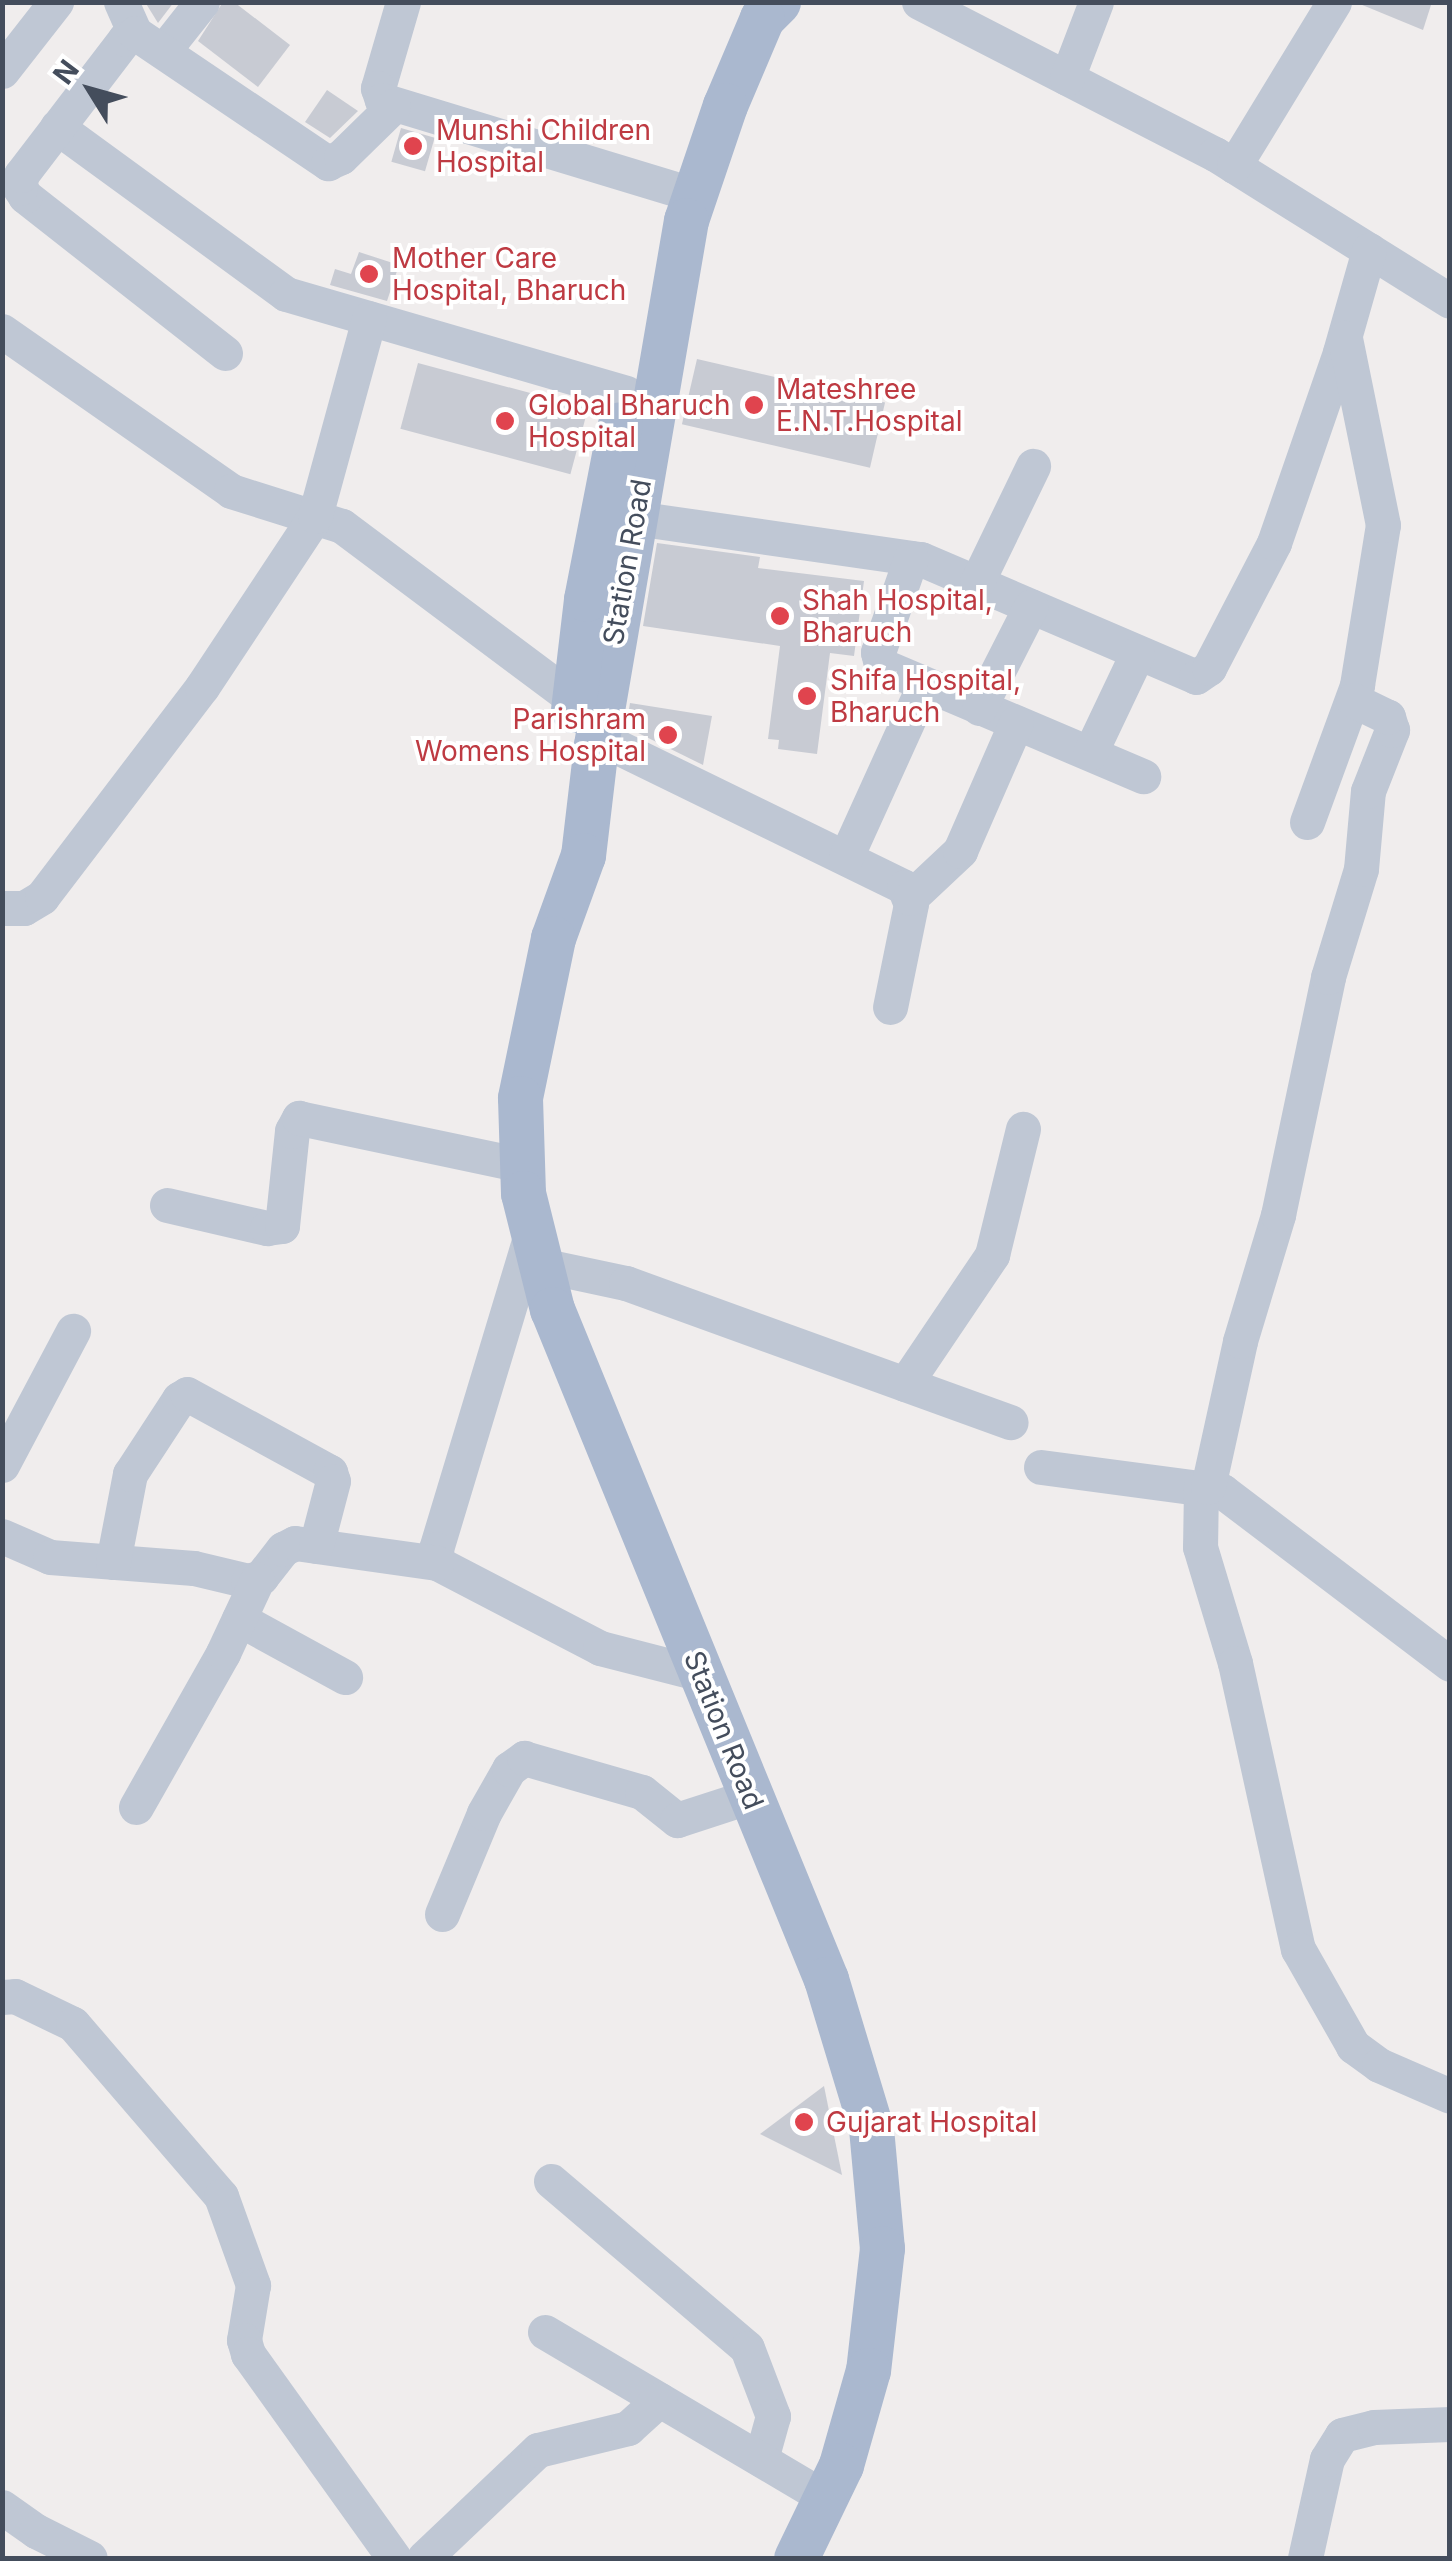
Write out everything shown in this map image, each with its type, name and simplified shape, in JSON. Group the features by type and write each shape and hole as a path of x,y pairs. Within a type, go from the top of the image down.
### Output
{"main road":[{"name":"Station Road","path":"592,713 586,599 626,393 672,188 701,93 726,39 734,2"},
{"name":"Station Road","path":"778,2 762,18 686,220 635,518 556,868 564,900 520,1098 522,1165 552,1309 826,1978 871,2128 882,2248 868,2370 842,2465 796,2558"}],"street":[{"path":"2,71 56,2"},
{"path":"202,2 125,38 21,175 20,188 225,353"},
{"path":"403,2 378,88 382,100 672,188"},
{"path":"918,2 1234,166 1450,301"},
{"path":"1067,78 1096,2"},
{"path":"1234,166 1334,2"},
{"path":"140,29 328,164 341,157 393,106"},
{"path":"57,128 280,290 626,393"},
{"path":"635,518 910,558 977,582 1190,678 1209,668 1274,543 1344,337 1369,250"},
{"path":"2,908 24,908 42,897 202,687 315,516 369,318"},
{"path":"2,331 231,491 342,526 592,713 896,882 910,898"},
{"path":"1307,822 1352,700 1382,525 1344,337"},
{"path":"977,582 1033,466"},
{"path":"910,558 878,659 884,668 1143,776"},
{"path":"979,708 1030,606"},
{"path":"1090,753 1137,654"},
{"path":"846,857 924,685"},
{"path":"1352,700 1388,717 1392,730 1368,791 1361,869 1328,977 1278,1215 1196,1486 1202,1553 1235,1663 1298,1949 1353,2046 1379,2065 1450,2096"},
{"path":"890,1006 910,898 960,850 1016,723"},
{"path":"166,1204 267,1228 282,1226 292,1131 299,1118 522,1165"},
{"path":"905,1384 992,1255 1024,1129"},
{"path":"437,1562 436,1549 537,1248 1011,1422"},
{"path":"2,1465 73,1331"},
{"path":"113,1562 130,1474 179,1399 188,1394 330,1472 332,1482 316,1546"},
{"path":"1041,1467 1196,1486 1227,1494 1450,1664"},
{"path":"2,1536 41,1555 194,1568 256,1580"},
{"path":"136,1808 239,1619 256,1580 287,1546 316,1546 437,1562 600,1648 701,1674"},
{"path":"239,1619 345,1677"},
{"path":"442,1914 484,1813 509,1769 524,1758 642,1792 677,1820 751,1796"},
{"path":"2,1998 15,1996 73,2024 221,2196 253,2285 244,2340 248,2354 394,2558"},
{"path":"551,2181 747,2348 773,2416 760,2460"},
{"path":"545,2332 826,2498"},
{"path":"424,2558 538,2450 628,2428 659,2400"},
{"path":"1305,2558 1327,2458 1342,2436 1365,2428 1450,2424"},
{"path":"2,2507 76,2555"}],"building":[{"path":"145,2 174,2 158,23"},
{"path":"223,2 234,2 290,45 258,87 198,41"},
{"path":"1355,2 1432,2 1423,30"},
{"path":"327,90 358,111 330,138 305,122"},
{"path":"401,128 435,138 425,171 391,162"},
{"path":"359,252 399,265 387,301 330,285 335,269 351,274"},
{"path":"697,359 885,402 870,468 682,424"},
{"path":"418,363 588,409 570,474 400,429"},
{"path":"657,543 760,557 758,568 864,581 854,656 830,653 817,754 778,749 779,740 768,739 780,646 643,626"},
{"path":"630,703 712,716 703,765 626,727"},
{"path":"824,2086 842,2175 760,2134"}],"place":[{"name":"Munshi Children Hospital","path":"413,146"},
{"name":"Mother Care Hospital, Bharuch","path":"369,274"},
{"name":"Mateshree E.N.T.Hospital","path":"754,405"},
{"name":"Global Bharuch Hospital","path":"505,421"},
{"name":"Shah Hospital, Bharuch","path":"780,616"},
{"name":"Shifa Hospital, Bharuch","path":"807,696"},
{"name":"Parishram Womens Hospital","path":"668,735"},
{"name":"Gujarat Hospital","path":"804,2122"}]}
